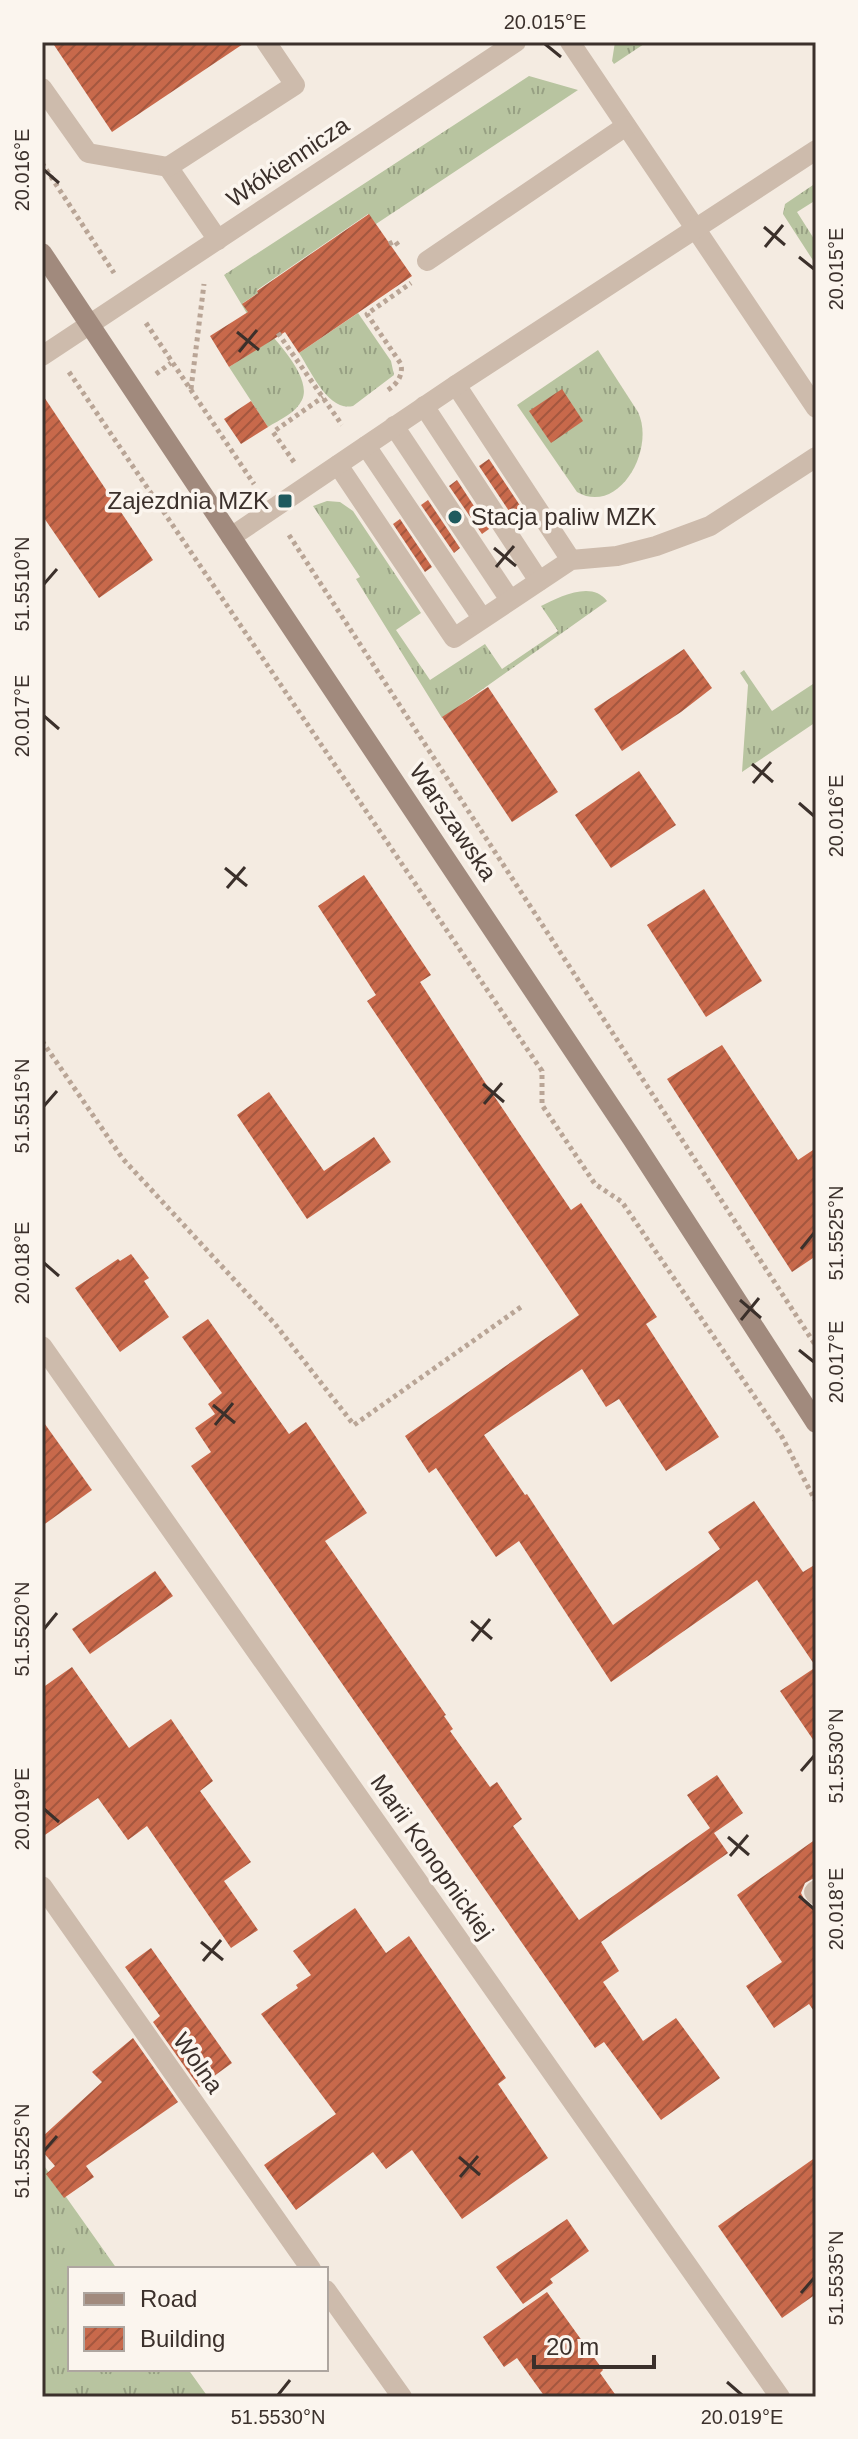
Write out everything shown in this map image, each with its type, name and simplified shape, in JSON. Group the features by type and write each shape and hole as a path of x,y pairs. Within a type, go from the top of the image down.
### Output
{"main road":[{"name":"Warszawska","path":"42,253 633,1140 816,1423"}],"street":[{"path":"42,88 88,153 168,167 295,85 266,42"},
{"name":"Włókiennicza","path":"48,353 516,42"},
{"path":"570,42 816,408"},
{"path":"423,269 626,126"},
{"path":"231,537 424,406 816,150"},
{"path":"168,167 218,240"},
{"path":"456,385 571,560"},
{"path":"424,406 539,581"},
{"path":"394,426 510,600"},
{"path":"366,446 482,618"},
{"path":"338,465 454,638 571,560 617,556 656,546 710,526 816,457"},
{"name":"Marii Konopnickiej","path":"42,1346 780,2397"},
{"name":"Wolna","path":"42,1886 310,2267"},
{"path":"328,2293 402,2397"}],"path":[{"path":"42,163 113,274 126,266"},
{"path":"379,396 398,381 401,364 367,314 423,269"},
{"path":"191,391 205,275"},
{"path":"278,333 342,425"},
{"path":"48,353 542,1071 542,1105 595,1184 622,1202 782,1437 816,1502"},
{"path":"296,466 273,432 323,397"},
{"path":"334,435 348,418"},
{"path":"289,470 306,459"},
{"path":"42,1041 123,1159 275,1324 354,1425 521,1307"}],"green space":[{"path":"615,42 647,42 614,64"},
{"path":"529,76 578,90 376,224 368,214 257,290 258,293 243,303 293,363 304,389 296,409 268,427 229,367 265,344 224,275"},
{"path":"816,183 816,200 797,212 816,242 816,265 783,214 785,204"},
{"path":"358,313 391,361 394,375 353,406 344,406 328,397 299,353"},
{"path":"598,350 638,412 642,444 630,475 619,487 606,495 592,497 577,492 517,405"},
{"path":"327,501 340,502 353,511 421,613 396,630 430,680 485,644 502,669 558,631 541,606 557,598 584,591 601,595 607,601 442,718 356,579 360,577 313,506"},
{"path":"744,670 772,711 816,682 816,722 742,772 748,685 740,673"},
{"path":"42,2163 116,2267 68,2267 68,2371 189,2371 208,2397 42,2397"}],"building":[{"path":"52,42 246,42 112,132"},
{"path":"369,214 412,276 299,353 285,332 229,367 210,336 248,312 242,304 257,291"},
{"path":"562,389 583,421 551,443 529,411"},
{"path":"42,394 153,560 99,598 42,515"},
{"path":"251,401 268,427 241,444 224,419"},
{"path":"489,459 521,507 511,514 479,466"},
{"path":"457,480 489,529 482,534 449,486"},
{"path":"428,500 460,548 454,553 421,505"},
{"path":"400,519 432,567 425,572 393,524"},
{"path":"684,649 712,688 622,751 594,709"},
{"path":"488,687 558,792 512,822 442,717"},
{"path":"639,771 676,825 611,868 575,815"},
{"path":"364,875 431,975 420,982 488,1087 571,1210 581,1203 657,1317 646,1324 719,1437 666,1471 619,1399 606,1407 582,1369 484,1435 527,1494 613,1625 720,1549 708,1532 754,1501 803,1572 816,1564 816,1667 757,1580 611,1682 519,1541 496,1557 436,1468 429,1473 405,1436 579,1315 367,1001 376,995 318,906"},
{"path":"704,889 762,981 706,1017 647,925"},
{"path":"722,1045 798,1160 816,1148 816,1256 792,1272 667,1079"},
{"path":"269,1092 324,1171 374,1137 391,1162 307,1219 237,1115"},
{"path":"131,1254 149,1278 144,1281 169,1317 120,1352 75,1288 118,1259 120,1261"},
{"path":"208,1319 289,1434 306,1422 367,1513 325,1541 446,1715 453,1729 450,1731 490,1787 497,1782 522,1819 513,1826 579,1920 710,1828 687,1795 717,1775 743,1813 714,1833 728,1853 601,1942 619,1971 603,1982 643,2041 676,2018 720,2078 661,2120 604,2042 595,2048 191,1466 211,1452 195,1428 215,1414 208,1404 222,1393 182,1337"},
{"path":"42,1420 92,1490 42,1526"},
{"path":"155,1571 173,1596 90,1654 72,1629"},
{"path":"72,1667 129,1748 171,1719 213,1781 200,1791 251,1862 224,1881 258,1930 231,1948 147,1826 128,1840 98,1798 42,1837 42,1688"},
{"path":"816,1667 816,1744 780,1691"},
{"path":"816,1839 816,1877 805,1883 801,1893 806,1903 816,1908 816,2014 809,2004 774,2028 746,1986 782,1962 737,1895"},
{"path":"355,1908 386,1953 409,1936 506,2078 498,2084 548,2158 462,2219 412,2150 386,2169 373,2152 296,2210 264,2165 336,2114 261,2014 311,1975 293,1951"},
{"path":"151,1948 232,2063 199,2087 153,2022 160,2016 125,1967"},
{"path":"133,2038 178,2102 86,2166 94,2177 64,2198 46,2174 55,2166 42,2151 42,2137 102,2082 92,2072"},
{"path":"816,2157 816,2294 782,2318 718,2226"},
{"path":"567,2219 589,2251 550,2279 553,2283 523,2304 496,2267"},
{"path":"547,2292 603,2370 600,2373 617,2397 545,2397 517,2358 504,2367 483,2337"}],"place":[{"name":"Zajezdnia MZK","path":"285,501"},
{"name":"Stacja paliw MZK","path":"455,517"}]}
